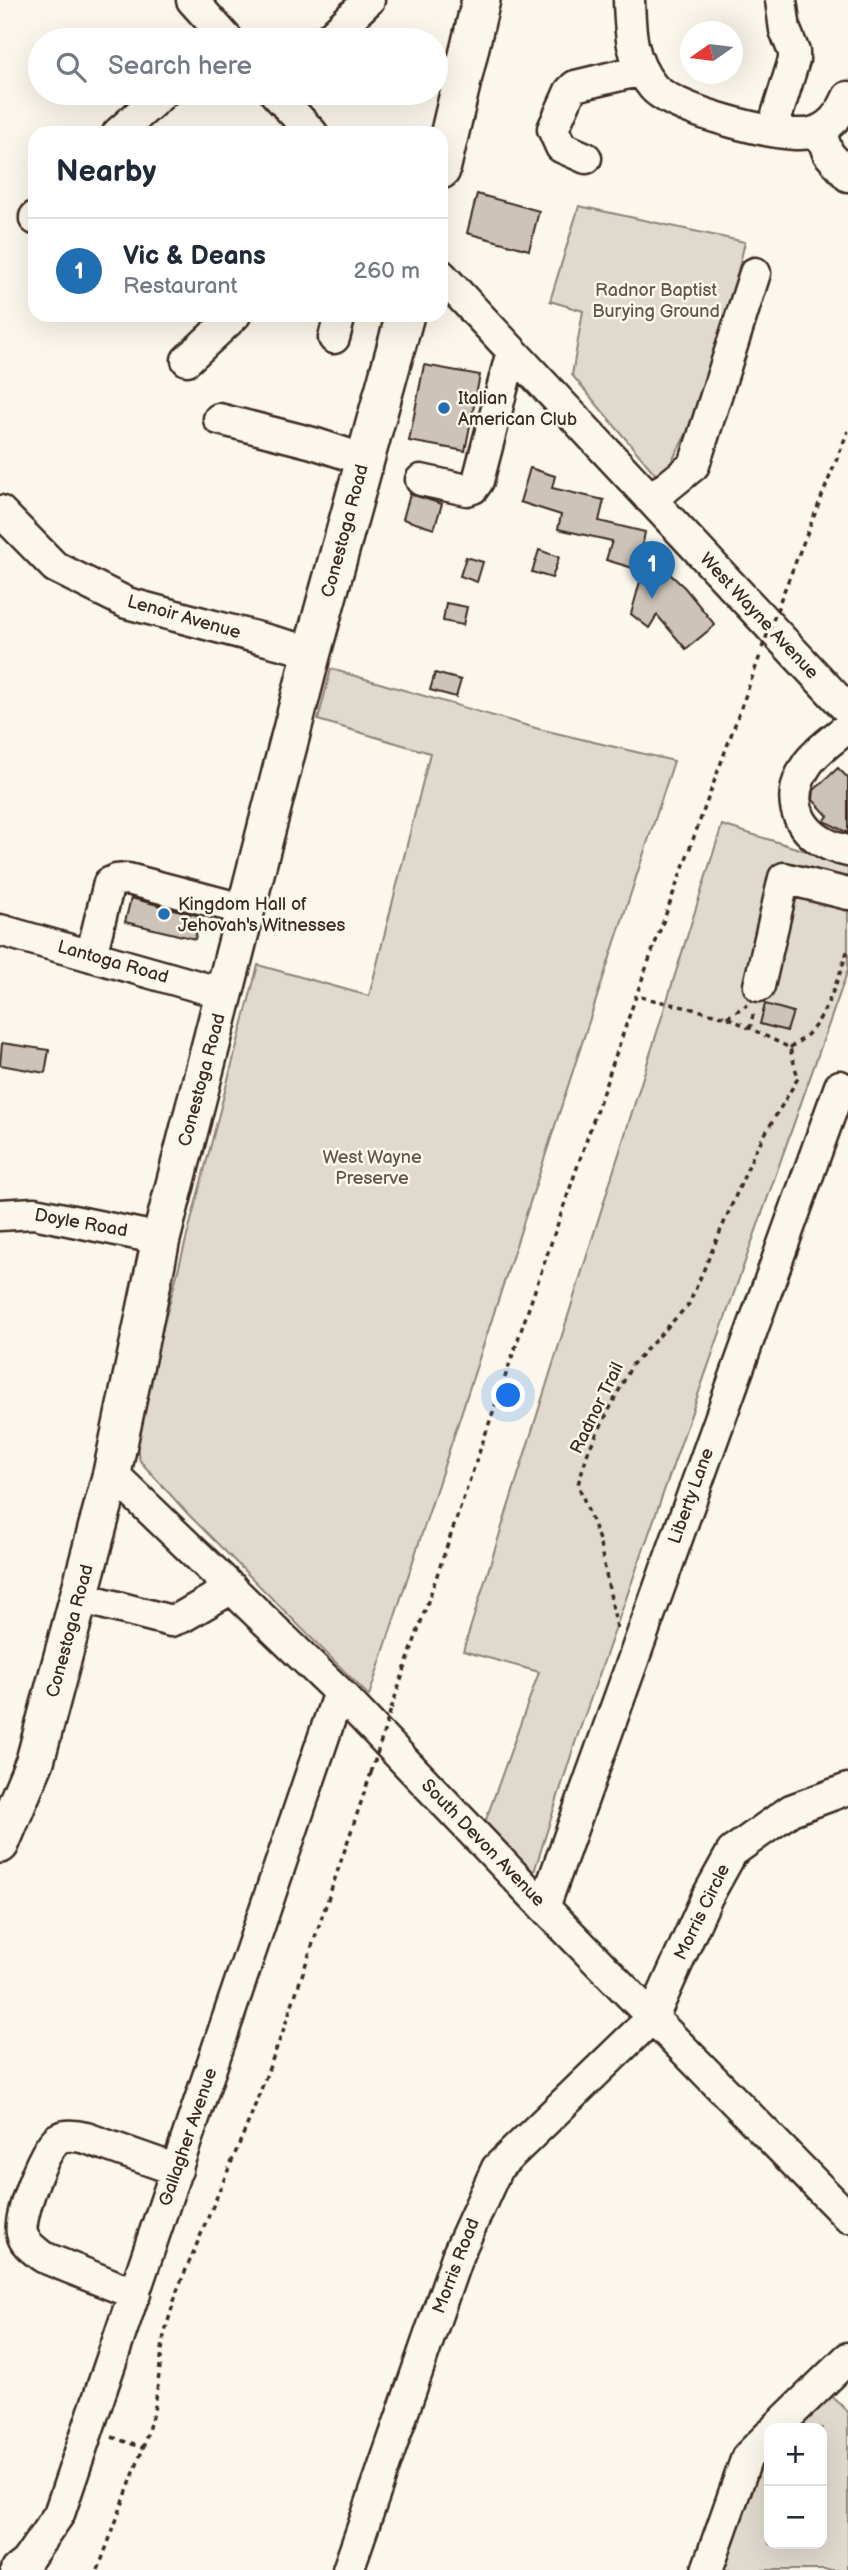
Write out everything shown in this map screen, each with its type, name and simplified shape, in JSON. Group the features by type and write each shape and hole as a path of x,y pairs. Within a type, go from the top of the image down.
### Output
{"main road":[{"path":"448,140 481,0"},
{"name":"Conestoga Road","path":"0,1844 35,1761 113,1473 161,1238 312,652 403,322"}],"street":[{"path":"192,0 217,28"},
{"path":"340,28 369,0"},
{"path":"629,0 631,41 642,70 664,97 744,126 808,134 820,131 829,124 843,109 848,97"},
{"path":"772,131 794,60 794,52 783,21 781,0"},
{"path":"586,158 561,147 553,129 570,91 583,83 642,70"},
{"path":"126,126 150,105"},
{"path":"286,105 306,126"},
{"path":"820,131 828,153 848,176"},
{"path":"649,498 694,465 755,274"},
{"name":"West Wayne Avenue","path":"448,282 848,710"},
{"path":"187,360 228,322"},
{"path":"421,480 467,490 473,488 478,481 512,351"},
{"path":"219,419 313,443 365,460"},
{"name":"Lenoir Avenue","path":"0,511 55,567 127,603 312,652"},
{"path":"848,727 815,754 807,765 794,795 800,821 808,831 834,848 848,851"},
{"path":"759,986 784,878 848,894"},
{"path":"91,956 109,883 116,880 128,879 247,910"},
{"name":"Lantoga Road","path":"0,930 225,995"},
{"name":"Liberty Lane","path":"544,1907 840,1086"},
{"name":"Doyle Road","path":"0,1215 34,1213 161,1238"},
{"name":"South Devon Avenue","path":"113,1473 339,1692 544,1907 848,2217"},
{"path":"79,1597 171,1621 232,1588"},
{"name":"Gallagher Avenue","path":"16,2570 26,2562 59,2514 339,1692"},
{"name":"Morris Circle","path":"653,2017 707,1897 732,1852 791,1810 848,1789"},
{"name":"Morris Road","path":"348,2570 458,2254 497,2168 653,2017"},
{"path":"135,2294 43,2257 30,2247 22,2233 25,2207 50,2146 59,2138 72,2135 86,2138 177,2170"},
{"path":"781,2423 848,2358"},
{"path":"707,2570 747,2456 764,2440"}],"path":[{"path":"97,2570 143,2448 155,2406 164,2335 177,2291 222,2189 265,2080 636,996 762,648 848,431"},
{"path":"636,996 727,1017 790,1048 809,1033 823,1010 842,970 848,949"},
{"name":"Radnor Trail","path":"619,1633 599,1540 578,1484 589,1449 632,1365 689,1304 755,1151 798,1078 790,1048"},
{"path":"89,2428 143,2448"}],"green space":[{"name":"Radnor Baptist Burying Ground","path":"579,206 745,242 712,379 704,401 661,481 572,375 583,311 550,301"},
{"name":"West Wayne Preserve","path":"331,669 539,729 674,761 369,1696 187,1513 140,1461 136,1445 137,1427 258,965 369,996 430,753 318,720"},
{"path":"722,825 848,864 848,970 575,1743 534,1872 484,1825 539,1672 463,1651"},
{"path":"820,2384 848,2412 848,2570 707,2570 764,2446 764,2549 827,2549 827,2423 781,2423"}],"building":[{"path":"477,194 539,211 529,250 467,233"},
{"name":"Italian American Club","path":"424,365 480,375 465,451 409,441"},
{"path":"530,468 555,476 552,488 604,500 599,521 645,532 642,548 685,588 715,625 686,649 657,615 649,628 631,614 643,571 606,560 612,541 558,529 561,515 520,502"},
{"path":"410,494 442,504 434,529 403,519"},
{"path":"539,550 559,557 552,578 532,572"},
{"path":"466,557 483,562 477,582 460,576"},
{"path":"446,603 467,607 463,625 443,621"},
{"path":"435,673 461,680 456,697 430,690"},
{"path":"838,768 848,778 848,833 824,821 828,816 813,800 814,790"},
{"name":"Kingdom Hall of Jehovah's Witnesses","path":"131,898 200,916 195,939 125,922"},
{"path":"765,1004 793,1012 787,1031 760,1024"},
{"path":"2,1043 49,1050 45,1073 0,1065"}],"place":[{"name":"Italian American Club","path":"444,408"},
{"name":"Vic & Deans","path":"652,599"},
{"name":"Kingdom Hall of Jehovah's Witnesses","path":"164,914"}]}
